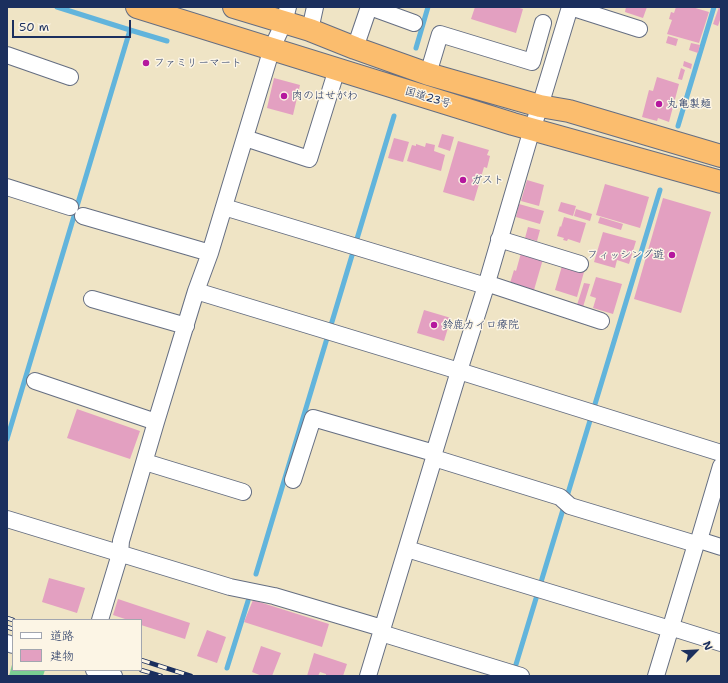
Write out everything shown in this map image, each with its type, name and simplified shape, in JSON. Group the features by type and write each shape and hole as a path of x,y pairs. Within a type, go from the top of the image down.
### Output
{"highway":[{"name":"国道23号","path":"137,7 532,129 721,182"},
{"name":"国道23号","path":"234,7 286,14 310,30 428,74 540,106 569,111 721,156"}],"street":[{"path":"310,30 315,7"},
{"path":"355,48 369,7 414,22"},
{"path":"368,676 407,549 458,371 570,7 639,29"},
{"path":"100,619 120,554 121,541 196,291 210,253 272,48 286,14"},
{"path":"428,74 440,34 532,62 543,23"},
{"path":"7,55 70,77"},
{"path":"245,138 309,159 337,69"},
{"path":"7,188 70,207"},
{"path":"224,206 354,246 486,284 601,321"},
{"path":"83,216 210,253"},
{"path":"499,239 580,264"},
{"path":"196,291 721,453"},
{"path":"92,299 186,326"},
{"path":"35,381 156,422"},
{"path":"293,480 313,418 434,455 565,502 698,542 721,547"},
{"path":"145,462 243,492"},
{"path":"656,676 721,466"},
{"path":"7,519 230,587 274,596 514,674"},
{"path":"407,549 539,590 721,642"},
{"path":"97,671 114,676"}],"green space":[{"path":"12,665 12,671 45,671 43,676 9,676"}],"building":[{"path":"475,7 516,7 523,9 516,33 471,19"},
{"path":"626,7 647,7 643,18 625,12"},
{"path":"676,7 692,7 709,12 699,43 667,34 672,20 669,19 671,12 674,13"},
{"path":"719,7 721,7 721,17 718,26 713,24"},
{"path":"668,36 678,39 676,46 666,43"},
{"path":"691,43 700,45 698,53 689,50"},
{"path":"684,61 692,64 691,69 683,66"},
{"path":"681,68 685,70 682,80 678,79"},
{"name":"丸亀製麺","path":"657,77 679,84 669,122 658,118 657,121 642,117 649,90 653,91"},
{"name":"肉のはせがわ","path":"274,78 300,85 293,115 267,108"},
{"path":"442,134 454,137 450,151 438,147"},
{"path":"394,138 409,142 403,162 388,158"},
{"name":"ガスト","path":"458,141 489,150 487,155 490,156 487,168 484,167 474,201 443,192"},
{"path":"426,143 435,145 434,151 445,155 441,171 407,161 412,145 416,146 416,144 425,147"},
{"path":"527,180 544,185 539,206 521,201"},
{"path":"605,184 649,197 640,228 596,215"},
{"name":"フィッシング遊","path":"663,198 711,212 681,313 634,299"},
{"path":"561,202 576,206 573,216 558,211"},
{"path":"519,204 544,211 540,224 516,217"},
{"path":"576,209 592,214 590,221 574,216"},
{"path":"564,217 586,223 580,243 568,239 567,241 563,240 564,238 557,236"},
{"path":"600,217 623,224 621,230 598,223"},
{"path":"528,227 540,230 537,241 525,238"},
{"path":"603,232 636,241 629,264 617,260 615,268 594,262"},
{"path":"521,253 543,259 534,290 510,283 514,270 516,271"},
{"path":"562,266 584,272 577,297 555,290"},
{"path":"596,277 622,284 613,314 593,308 596,298 590,296"},
{"path":"584,283 590,284 583,307 577,305"},
{"name":"鈴鹿カイロ療院","path":"424,310 451,318 444,341 417,333"},
{"path":"77,409 140,431 130,459 67,438"},
{"path":"49,578 85,588 77,613 42,602"},
{"path":"118,599 190,623 185,639 142,625 142,619 125,619 113,615"},
{"path":"253,600 329,624 322,647 244,622"},
{"path":"207,630 226,637 217,663 197,656"},
{"path":"261,646 281,653 272,676 262,676 252,672"},
{"path":"314,653 347,664 343,676 326,676 326,674 320,672 318,676 307,676"}],"waterway":[{"path":"57,7 167,41"},
{"path":"416,48 428,7"},
{"path":"678,126 714,7"},
{"path":"7,439 130,30"},
{"path":"256,574 394,116"},
{"path":"514,671 660,190"},
{"path":"227,668 248,601"}],"railway":[{"path":"7,618 12,620"},
{"path":"7,627 12,629"},
{"path":"142,660 191,676"},
{"path":"142,670 161,676"}],"place":[{"name":"ファミリーマート","path":"146,63"},
{"name":"肉のはせがわ","path":"284,96"},
{"name":"丸亀製麺","path":"659,104"},
{"name":"ガスト","path":"463,180"},
{"name":"フィッシング遊","path":"672,255"},
{"name":"鈴鹿カイロ療院","path":"434,325"}]}
